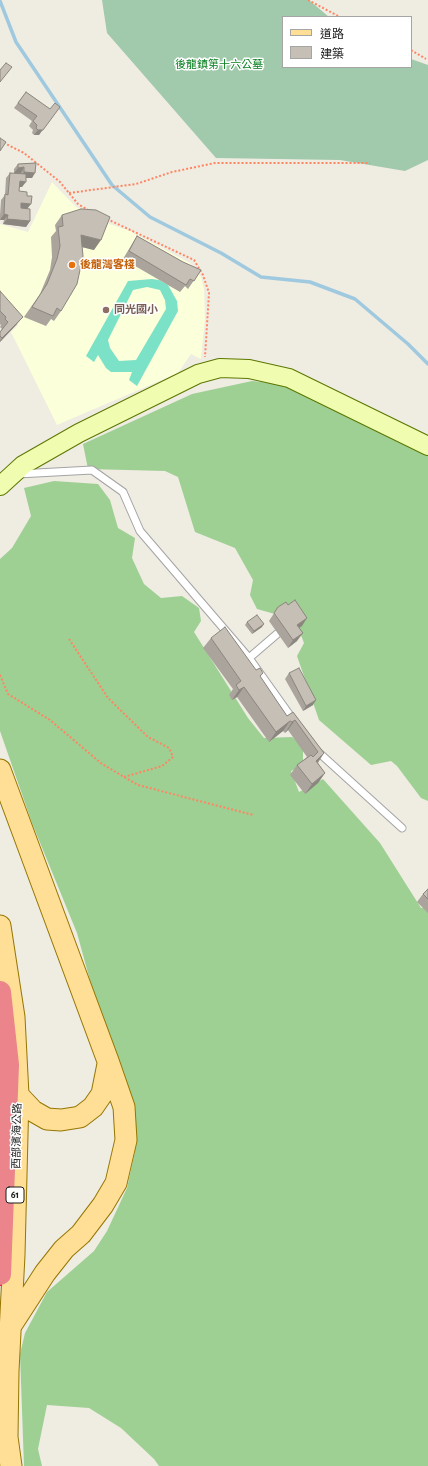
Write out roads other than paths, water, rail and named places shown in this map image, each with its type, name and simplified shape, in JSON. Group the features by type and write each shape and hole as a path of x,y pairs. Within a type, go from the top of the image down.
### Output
{"highway":[{"name":"61","path":"0,992 8,1065 0,1274"}],"main road":[{"path":"6,480 23,465 79,433 198,374 220,368 249,369 289,378 428,446"},
{"path":"0,770 124,1107 126,1140 116,1183 96,1216 81,1234 59,1255 10,1327"},
{"name":"西部濱海公路","path":"0,926 14,1017 18,1095 10,1327 8,1437 11,1466"},
{"path":"18,1095 33,1111 47,1119 61,1120 80,1117 93,1107 102,1094 108,1061"}],"lane":[{"path":"6,480 92,470 123,492 140,531 249,658 298,727"},
{"path":"249,658 277,634"},
{"path":"311,746 402,828"}],"waterway":[{"path":"0,1 16,42 112,185 150,217 221,253 261,277 310,282 355,299 408,344 428,364"}],"place":[{"name":"後龍灣客棧","path":"72,265"},
{"name":"同光國小","path":"106,310"}],"park label":[{"name":"後龍鎮第十六公墓","path":"219,65"}]}
